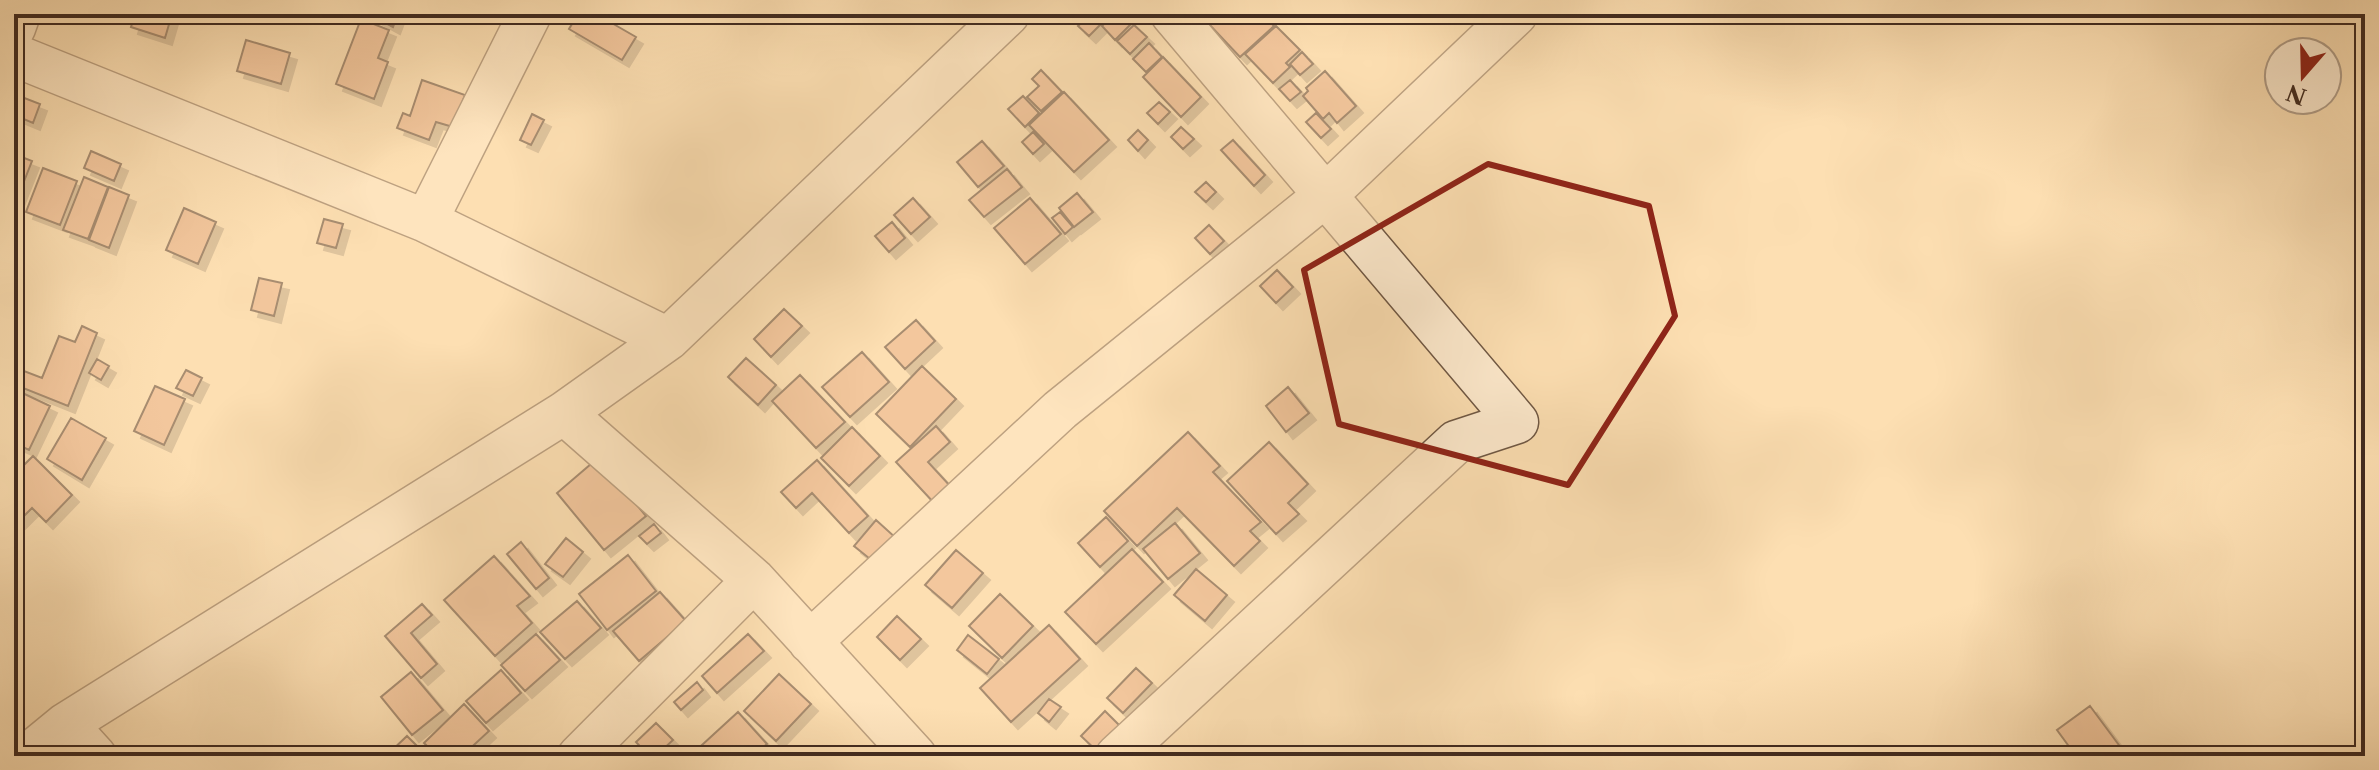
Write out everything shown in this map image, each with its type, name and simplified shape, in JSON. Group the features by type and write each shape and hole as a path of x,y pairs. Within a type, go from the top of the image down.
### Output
{"street":[{"path":"14,28 19,14"},
{"path":"426,221 530,14"},
{"path":"27,756 66,724 564,413 668,339 1008,14"},
{"path":"1117,756 1456,442 1517,422 1172,14"},
{"path":"810,642 1060,410 1327,194 1516,14"},
{"path":"14,55 426,221 668,339"},
{"path":"564,413 754,580 915,756"},
{"path":"579,756 754,580"},
{"path":"66,724 95,756"}],"highlighted area":[{"path":"1488,164 1649,206 1675,316 1568,485 1339,424 1304,270"}],"building":[{"path":"135,14 172,14 165,38 131,27"},
{"path":"369,14 398,14 393,27"},
{"path":"578,14 596,14 636,37 622,60 569,29"},
{"path":"1090,14 1111,14 1089,36 1078,26"},
{"path":"1113,14 1124,14 1132,23 1115,40 1102,26"},
{"path":"1214,14 1263,14 1274,26 1240,57 1206,21"},
{"path":"361,19 389,30 378,58 388,62 374,99 336,84"},
{"path":"1134,25 1147,37 1130,54 1117,41"},
{"path":"1276,26 1300,50 1286,63 1290,67 1273,83 1245,54"},
{"path":"246,40 290,53 281,84 237,71"},
{"path":"1149,43 1162,57 1146,72 1133,59"},
{"path":"1302,52 1313,64 1300,75 1290,64"},
{"path":"1163,57 1201,97 1181,117 1143,77"},
{"path":"1041,70 1062,92 1041,111 1027,97 1039,86 1032,79"},
{"path":"1325,71 1356,106 1337,123 1329,113 1323,119 1303,96 1308,91 1306,88"},
{"path":"422,80 465,95 453,127 436,122 429,140 397,128 403,113 410,116"},
{"path":"1290,80 1301,92 1290,101 1279,89"},
{"path":"1064,92 1109,140 1074,172 1029,125"},
{"path":"14,94 40,104 33,123 14,115"},
{"path":"1023,96 1039,113 1025,127 1008,109"},
{"path":"1159,102 1170,112 1158,124 1147,113"},
{"path":"1316,113 1331,129 1321,138 1306,122"},
{"path":"532,114 544,120 531,145 520,140"},
{"path":"1181,127 1194,139 1183,149 1171,137"},
{"path":"1138,130 1148,140 1138,151 1128,140"},
{"path":"1033,132 1044,144 1033,154 1022,142"},
{"path":"1233,140 1265,175 1254,186 1221,150"},
{"path":"982,141 1004,166 978,187 957,162"},
{"path":"91,151 121,164 114,181 84,168"},
{"path":"14,154 32,161 15,204 14,204"},
{"path":"43,168 77,181 60,225 26,212"},
{"path":"1007,169 1022,187 984,217 969,200"},
{"path":"84,177 108,187 88,239 63,230"},
{"path":"1206,182 1216,192 1206,202 1195,192"},
{"path":"109,187 129,195 109,248 89,240"},
{"path":"1077,193 1093,212 1074,227 1059,208"},
{"path":"913,198 930,217 911,234 894,215"},
{"path":"1030,198 1061,234 1025,264 994,228"},
{"path":"184,208 216,222 198,264 166,250"},
{"path":"1060,212 1073,227 1065,234 1052,218"},
{"path":"324,219 343,224 336,248 317,243"},
{"path":"892,222 905,238 889,252 875,236"},
{"path":"1209,225 1224,241 1210,254 1195,238"},
{"path":"1277,270 1293,287 1276,303 1260,286"},
{"path":"259,278 282,283 274,316 251,310"},
{"path":"784,309 802,326 771,357 754,339"},
{"path":"916,320 935,341 905,369 885,347"},
{"path":"82,326 97,333 68,406 18,386 24,371 42,378 59,336 75,342"},
{"path":"862,352 889,382 850,417 822,387"},
{"path":"746,358 776,385 758,405 728,377"},
{"path":"97,359 109,366 101,380 89,373"},
{"path":"922,366 956,399 910,447 876,414"},
{"path":"186,370 202,378 193,396 176,388"},
{"path":"800,375 845,422 816,448 772,401"},
{"path":"155,386 185,399 164,445 134,431"},
{"path":"1288,387 1309,413 1286,432 1266,406"},
{"path":"14,389 50,406 29,450 14,443"},
{"path":"71,418 106,438 82,480 47,459"},
{"path":"936,426 950,442 928,462 952,488 935,504 896,462"},
{"path":"852,427 880,456 849,486 821,458"},
{"path":"1188,432 1220,466 1213,472 1261,522 1250,531 1260,541 1234,566 1177,508 1137,546 1104,511"},
{"path":"1269,442 1308,484 1288,503 1299,514 1276,534 1227,481"},
{"path":"33,456 72,495 46,522 32,508 14,526 14,475"},
{"path":"598,458 646,516 604,550 557,493"},
{"path":"817,460 868,516 849,533 812,493 796,508 781,492"},
{"path":"1106,517 1128,541 1100,567 1078,543"},
{"path":"876,520 897,539 875,563 854,546"},
{"path":"1175,523 1200,553 1168,579 1143,549"},
{"path":"654,524 661,533 647,544 639,536"},
{"path":"566,538 583,552 563,577 545,564"},
{"path":"521,542 549,578 536,589 507,554"},
{"path":"1132,549 1163,582 1096,644 1065,612"},
{"path":"956,550 983,573 952,608 925,585"},
{"path":"628,555 656,591 607,630 579,594"},
{"path":"494,556 530,596 517,606 532,623 495,656 444,600"},
{"path":"1196,569 1227,595 1205,621 1174,595"},
{"path":"660,592 686,621 639,661 613,631"},
{"path":"1000,594 1033,626 1002,658 969,626"},
{"path":"577,601 601,628 565,659 540,632"},
{"path":"422,604 432,615 411,633 437,664 421,678 385,636"},
{"path":"897,616 921,639 900,660 877,637"},
{"path":"1049,625 1080,659 1011,722 980,688"},
{"path":"536,634 560,660 525,691 501,665"},
{"path":"748,634 764,651 717,693 702,676"},
{"path":"968,635 999,659 987,674 957,650"},
{"path":"1136,668 1152,683 1123,713 1107,698"},
{"path":"501,670 521,693 486,723 466,701"},
{"path":"411,672 443,710 412,735 381,697"},
{"path":"779,674 811,704 776,741 744,711"},
{"path":"697,682 703,690 681,710 674,702"},
{"path":"1049,699 1061,707 1049,722 1038,713"},
{"path":"464,704 489,731 462,756 437,756 424,743"},
{"path":"2090,706 2127,756 2076,756 2057,730"},
{"path":"1105,711 1123,729 1099,753 1081,736"},
{"path":"738,712 767,744 753,756 690,756"},
{"path":"656,723 673,740 656,756 649,756 636,742"},
{"path":"407,736 427,756 386,756"}]}
